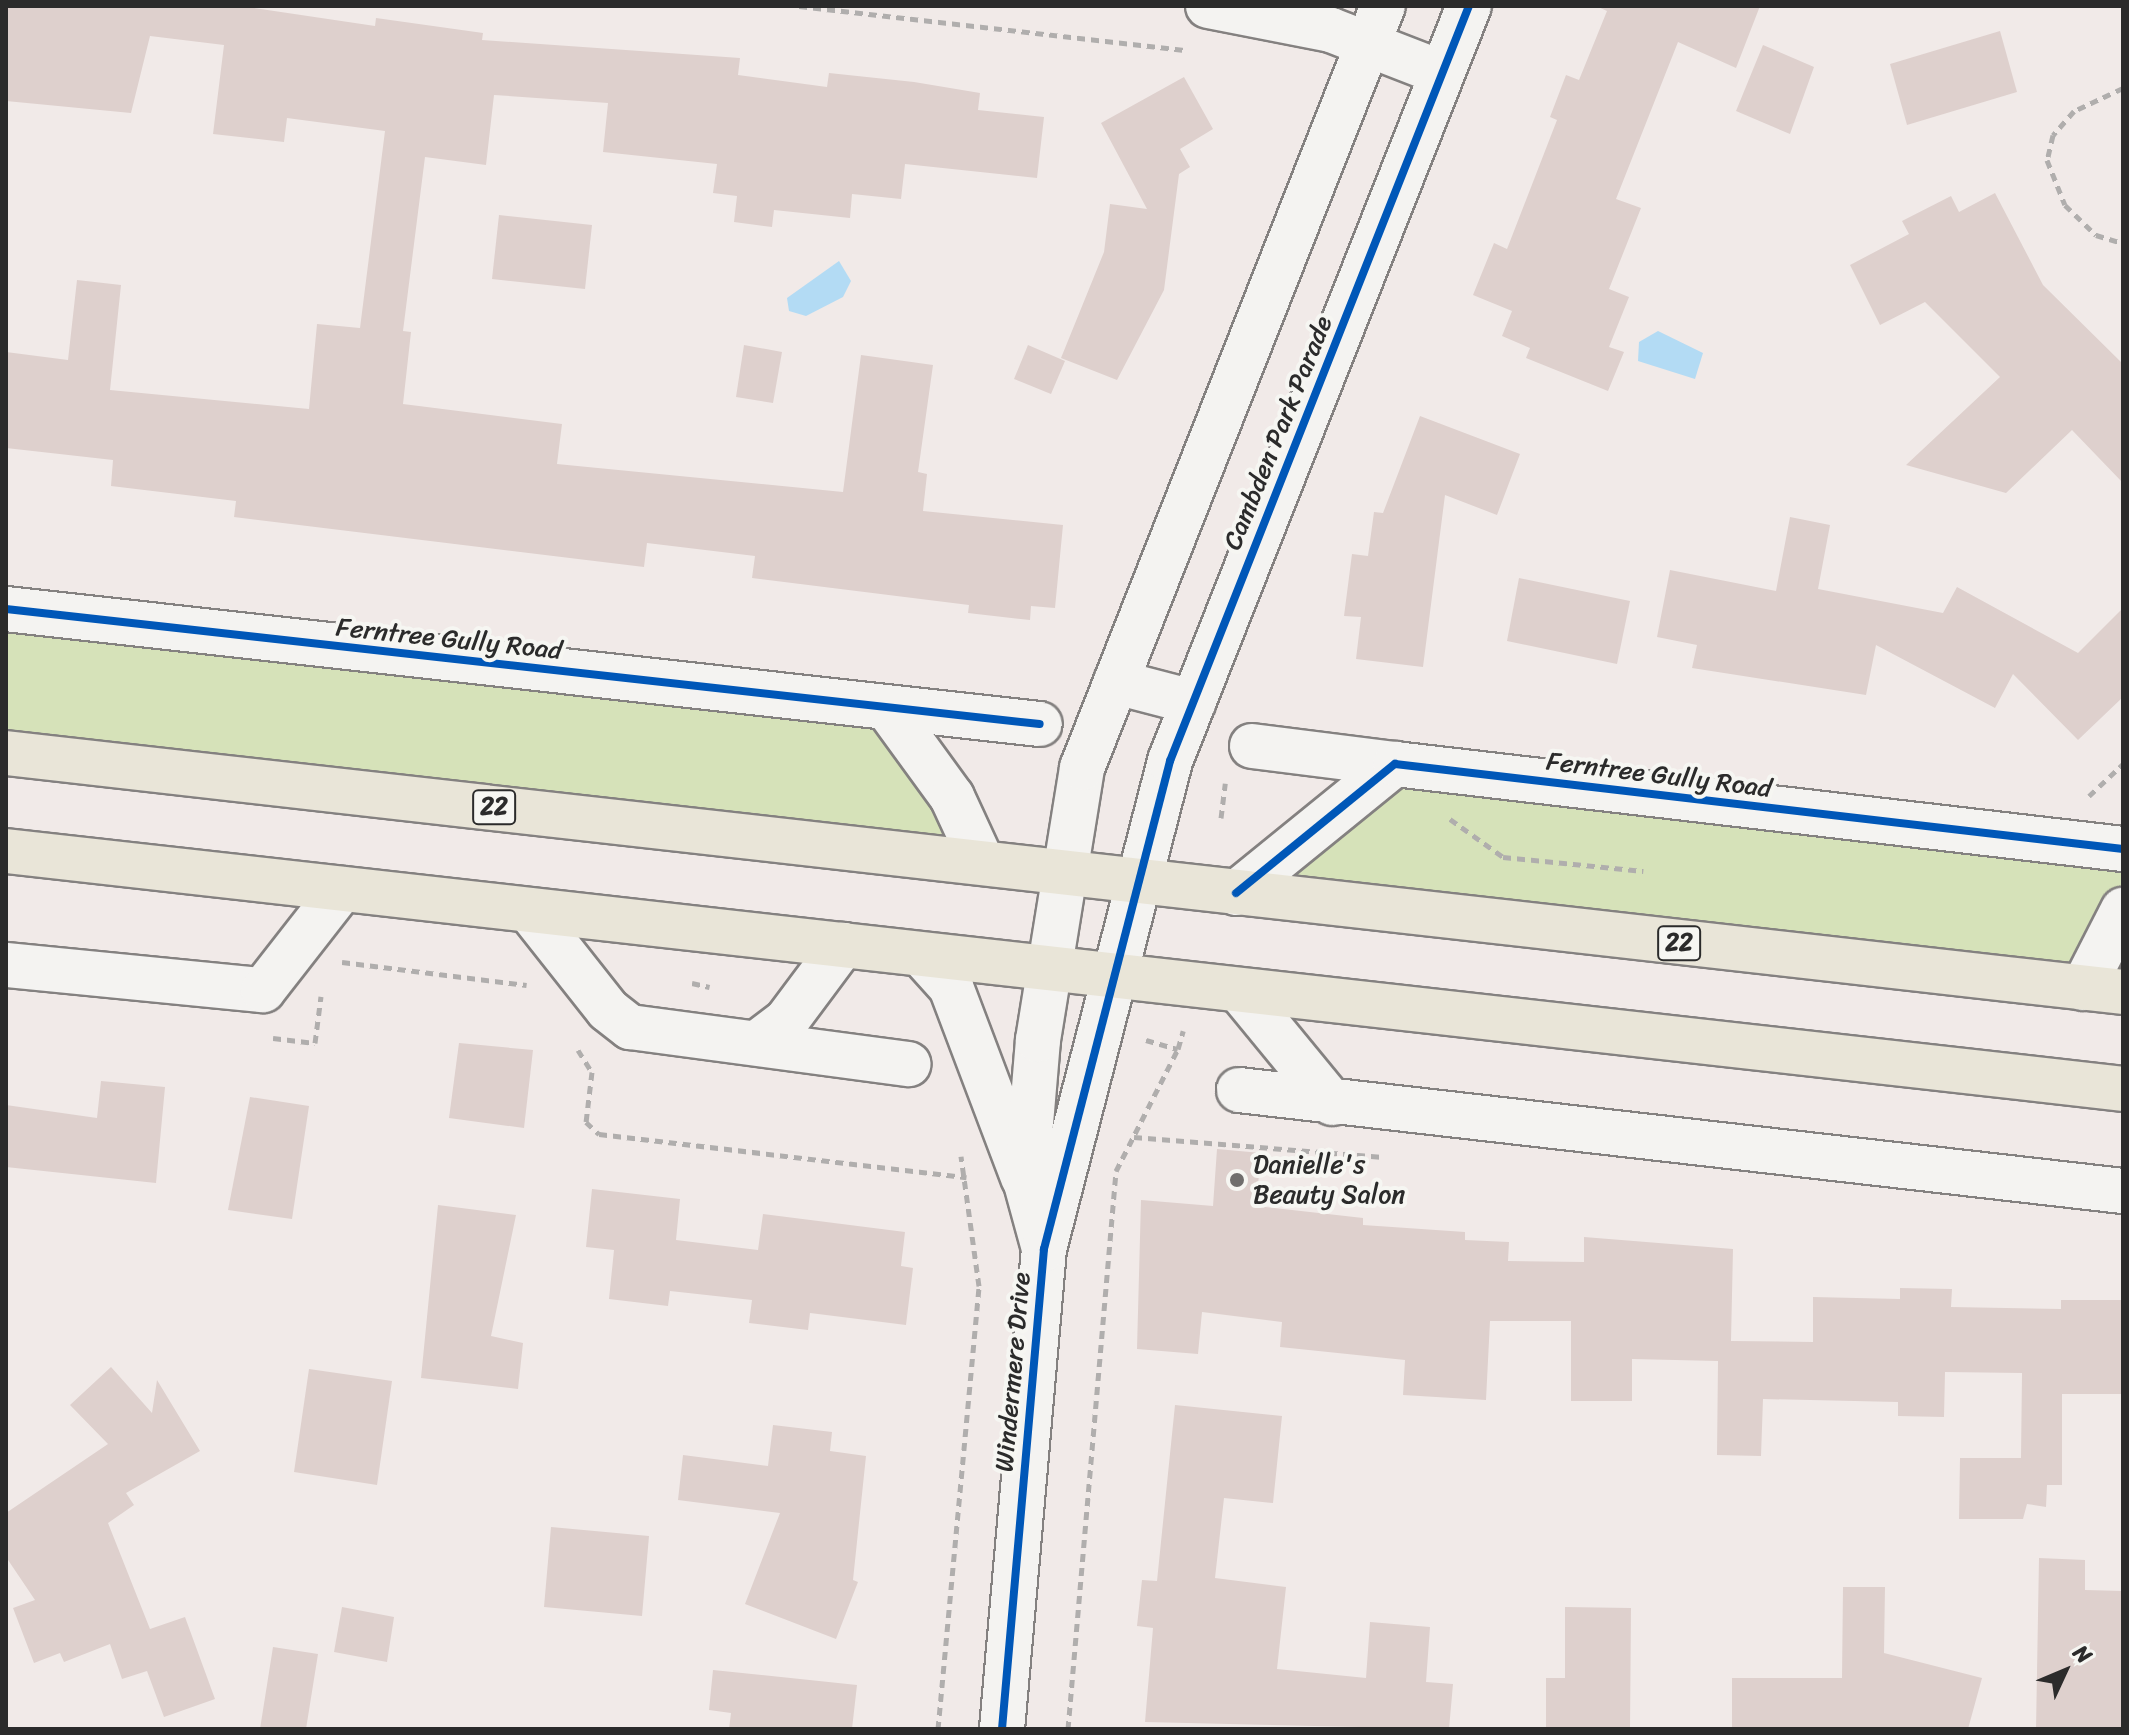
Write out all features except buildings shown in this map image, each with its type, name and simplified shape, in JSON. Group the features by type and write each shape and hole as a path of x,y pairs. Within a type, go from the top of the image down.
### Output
{"main road":[{"name":"22","path":"6,753 2103,990"},
{"path":"6,851 843,945 1117,980 2123,1089"}],"street":[{"path":"1208,6 1375,25 1442,73"},
{"name":"Cambden Park Parade","path":"1138,879 1193,702 1469,6"},
{"path":"1061,871 1082,768 1375,25"},
{"name":"Ferntree Gully Road","path":"6,609 1040,724"},
{"path":"1116,682 1193,702"},
{"path":"888,709 952,797 982,862"},
{"name":"Ferntree Gully Road","path":"1252,746 2123,849"},
{"path":"1236,893 1395,764"},
{"name":"Windermere Drive","path":"1026,1183 1061,871"},
{"name":"Windermere Drive","path":"1002,1729 1044,1249 1117,980 1138,879"},
{"path":"6,965 263,990 342,889"},
{"path":"529,910 630,1027 909,1064"},
{"path":"2103,990 2123,910"},
{"path":"757,1043 787,1020 843,945"},
{"name":"Windermere Drive","path":"923,956 951,987 1026,1183 1044,1249"},
{"path":"1240,991 1332,1103"},
{"path":"1239,1090 2123,1191"}],"path":[{"path":"799,6 1201,51"},
{"path":"2123,88 2074,111 2053,135 2047,160 2065,205 2096,235 2123,243"},
{"path":"2086,799 2123,764"},
{"path":"1438,811 1503,857 1643,871"},
{"path":"1068,1729 1116,1171 1178,1049 1183,1031"},
{"path":"1146,1040 1178,1049"},
{"path":"572,1042 592,1072 584,1113 599,1134 966,1177"},
{"path":"938,1729 979,1286 966,1177 957,1140"}],"green space":[{"path":"6,609 888,709 982,862 6,753"},
{"path":"1395,764 2123,849 2123,910 2083,988 1236,893"}],"water":[{"path":"839,261 851,281 843,297 806,316 789,311 787,298"},
{"path":"1658,331 1703,353 1695,379 1638,361 1639,342"}],"cycle path":[{"path":"1002,1729 1044,1249 1170,761 1469,6"},
{"path":"6,609 1040,724"},
{"path":"1236,893 1395,764 2123,849"}],"place":[{"name":"Danielle's Beauty Salon","path":"1237,1180"}]}
